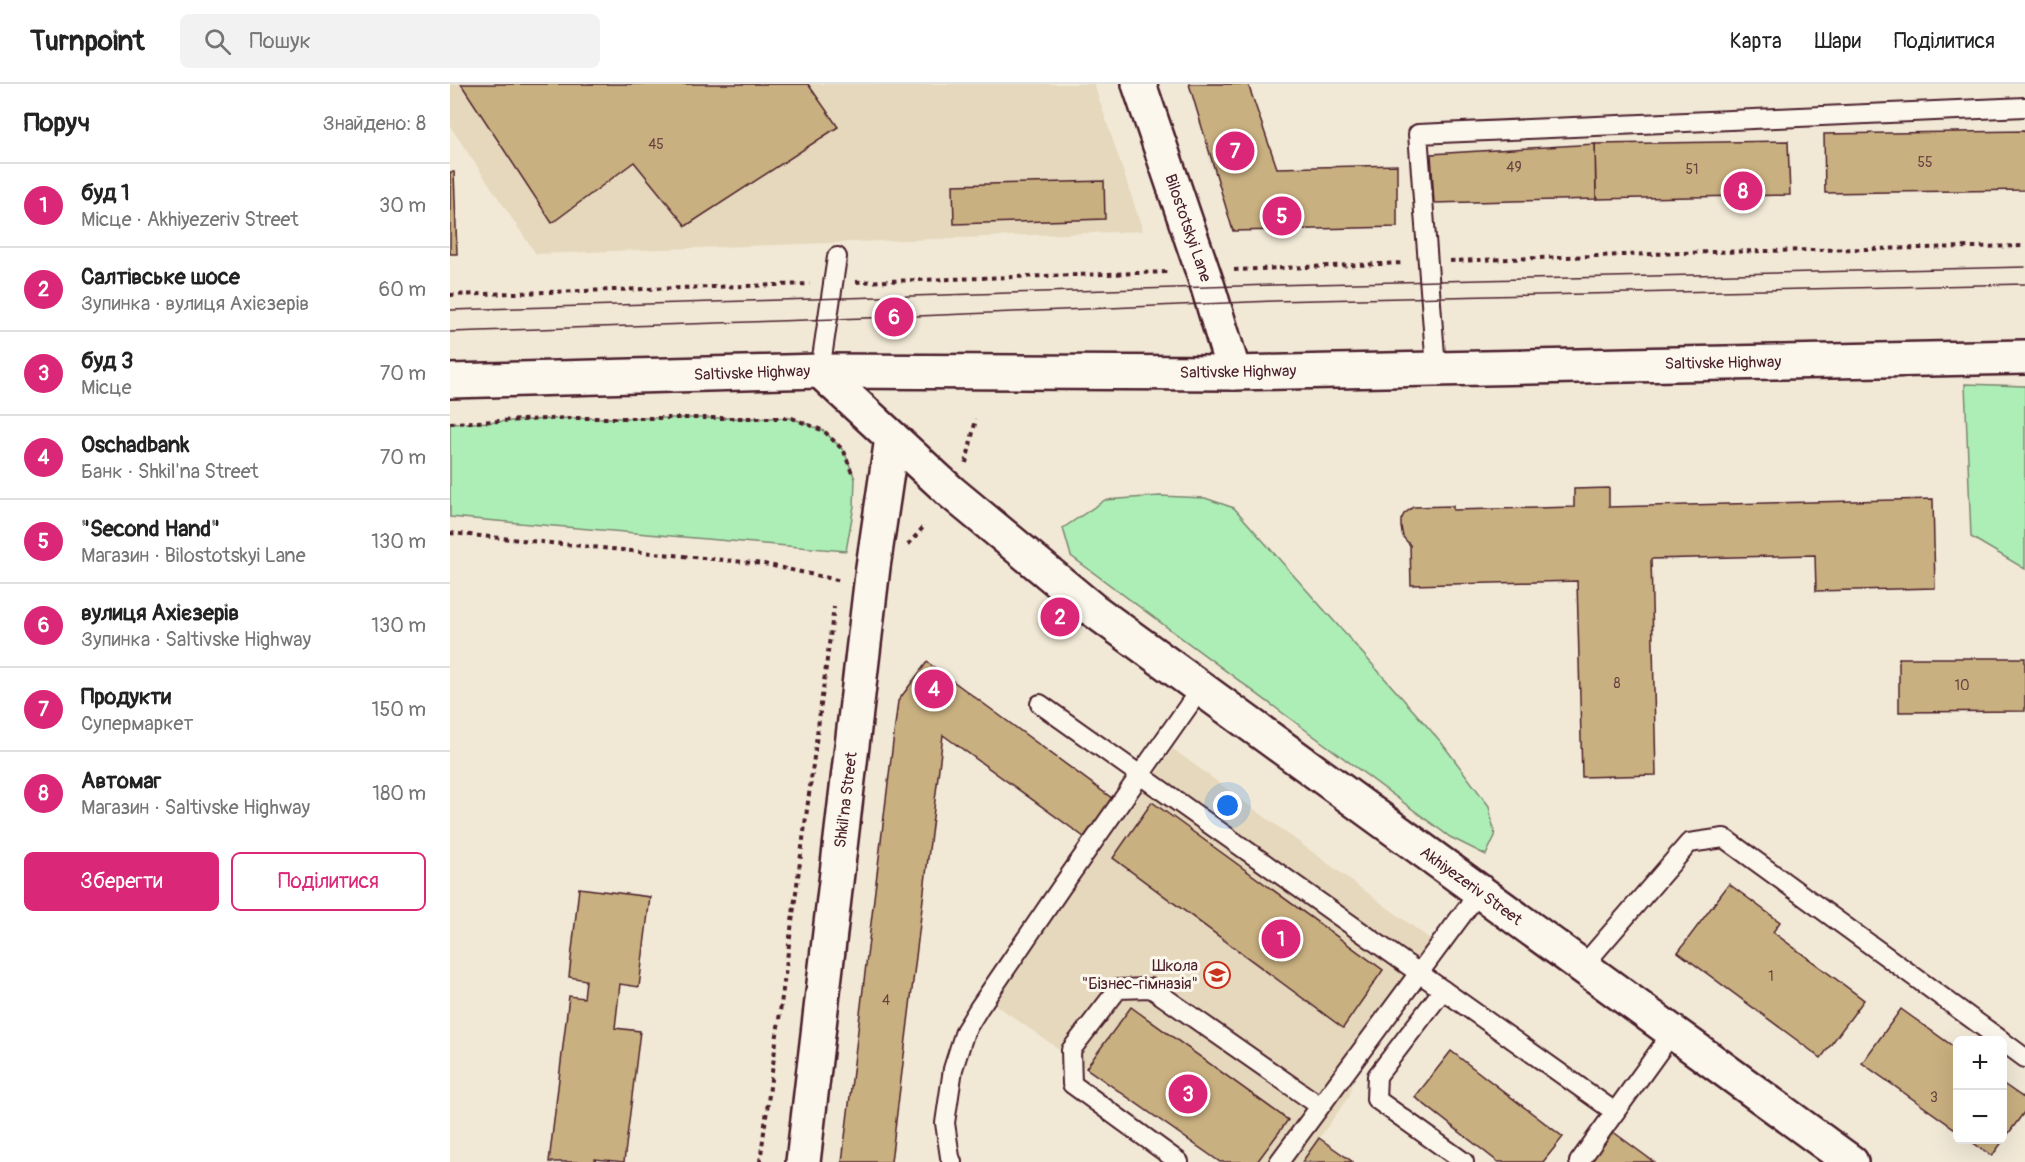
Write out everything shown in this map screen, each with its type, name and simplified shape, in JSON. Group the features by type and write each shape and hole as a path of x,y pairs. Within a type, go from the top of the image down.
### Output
{"main road":[{"name":"Bilostotskyi Lane","path":"1139,84 1208,287 1234,374"},
{"name":"Saltivske Highway","path":"450,381 820,371 1234,374 2025,357"},
{"name":"Akhiyezeriv Street","path":"820,371 951,492 1092,609 1851,1162"},
{"name":"Shkil'na Street","path":"802,1162 873,567 892,438"}],"lane":[{"path":"1436,369 1418,134 2025,107"},
{"path":"820,371 837,257"},
{"path":"952,1162 945,1123 952,1069 965,1031 1054,898 1201,688"},
{"path":"1040,704 1615,1112"},
{"path":"1582,967 1689,843 1724,838 1995,1036"},
{"path":"1279,1162 1479,892"},
{"path":"1179,1162 1072,1084 1071,1050 1118,989 1151,988 1320,1106"},
{"path":"1443,990 1377,1076 1376,1099 1464,1162"},
{"path":"1579,1162 1672,1033"},
{"path":"2007,1045 2025,1058"},
{"path":"1354,1059 1377,1076"}],"path":[{"path":"450,423 571,418 792,418 824,431 844,451 855,479"},
{"path":"966,466 976,419"},
{"path":"450,534 764,564 841,582"},
{"path":"839,591 843,572"},
{"path":"760,1162 830,629 836,599"}],"shaded area":[{"path":"450,84 1094,84 1143,231 536,254 450,126"},
{"name":"Школа \"Бізнес-гімназія\"","path":"1173,749 1442,948 1356,1064 1350,1095 1302,1162 1220,1162 993,1003"}],"green space":[{"path":"1965,384 2025,386 2025,569 1971,537"},
{"path":"571,418 792,418 824,431 844,451 855,479 854,506 846,551 450,517 450,424"},
{"path":"1160,496 1205,498 1234,508 1441,742 1489,806 1495,836 1486,855 1450,837 1071,556 1063,528 1105,500"}],"building":[{"path":"461,84 808,84 838,127 686,226 634,162 552,223"},
{"path":"1189,84 1248,84 1277,168 1397,165 1397,227 1233,231"},
{"path":"2025,131 2025,190 1825,193 1824,134"},
{"path":"1788,141 1790,195 1596,199 1595,144"},
{"path":"1595,144 1596,199 1434,203 1431,154"},
{"path":"450,172 454,172 457,254 450,254"},
{"path":"1104,181 1105,219 954,224 953,185"},
{"path":"1609,488 1609,507 1933,499 1935,588 1816,591 1815,555 1651,559 1656,775 1582,777 1577,581 1411,585 1410,545 1403,537 1401,520 1404,514 1413,507 1453,506 1453,510 1574,507 1574,489"},
{"path":"1899,658 2025,658 2025,711 1899,712"},
{"path":"927,662 1113,799 1084,837 943,735 891,1162 842,1162 898,701"},
{"path":"1152,802 1383,970 1343,1028 1113,858"},
{"path":"1729,884 1780,922 1773,932 1864,1000 1821,1058 1678,952"},
{"path":"579,888 650,897 639,987 620,984 615,1028 640,1031 624,1162 595,1159 595,1162 549,1162 569,996 584,998 586,980 569,977"},
{"path":"1131,1007 1288,1120 1257,1162 1220,1162 1086,1068"},
{"path":"1901,1009 1953,1046 1953,1127 1862,1063"},
{"path":"1451,1051 1563,1137 1543,1162 1498,1162 1415,1097"},
{"path":"2007,1086 2025,1099 2025,1111 2007,1136"},
{"path":"1612,1131 1654,1162 1589,1162"},
{"path":"1319,1138 1353,1162 1302,1162"},
{"path":"1975,1144 2001,1144 1992,1156"}],"tram line":[{"path":"450,310 1272,285 2025,267"},
{"path":"450,332 1273,301 2025,284"}],"place":[{"name":"Продукти","path":"1235,151"},
{"name":"Автомаг","path":"1743,191"},
{"name":"\"Second Hand\"","path":"1282,216"},
{"name":"вулиця Ахієзерів","path":"894,317"},
{"name":"Салтівське шосе","path":"1060,617"},
{"name":"Oschadbank","path":"934,689"},
{"name":"буд 1","path":"1281,939"},
{"name":"Школа \"Бізнес-гімназія\"","path":"1217,975"},
{"name":"буд 3","path":"1188,1094"}]}
